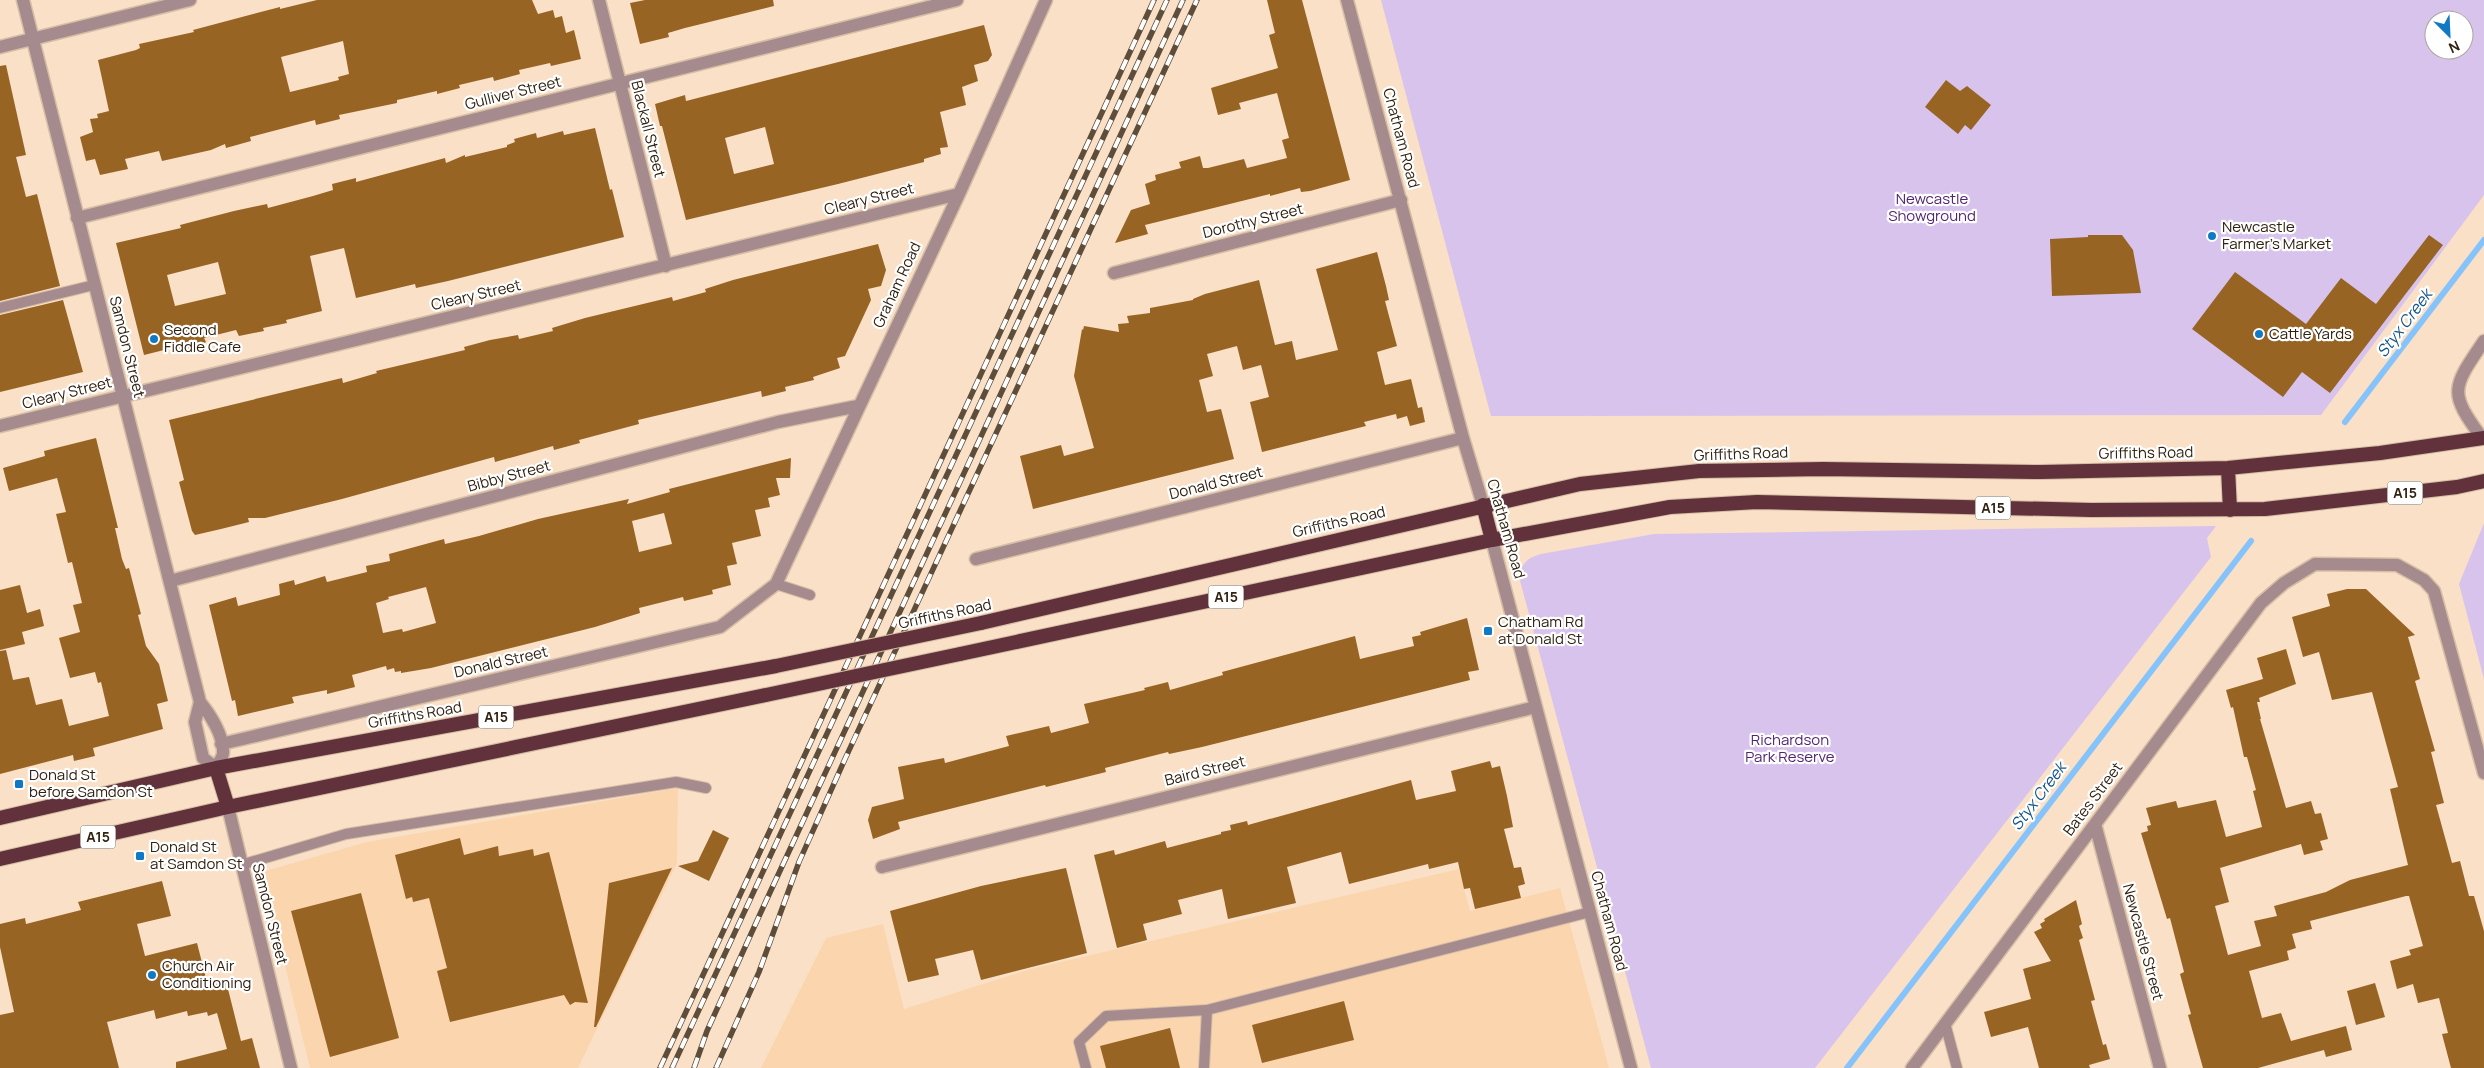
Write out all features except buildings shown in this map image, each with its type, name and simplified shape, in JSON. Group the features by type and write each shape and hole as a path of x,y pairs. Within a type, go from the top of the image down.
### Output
{"highway":[{"name":"Griffiths Road","path":"216,768 776,666 981,623 1580,484 1698,470 1823,468 2041,472 2228,468 2380,453 2483,438"},
{"path":"2228,468 2230,510"},
{"name":"A15","path":"0,858 228,806 766,695 1492,540 1670,507 1757,502 2091,510 2265,510 2457,487 2484,481"},
{"name":"Chatham Road","path":"1483,505 1492,540"},
{"name":"A15","path":"0,818 216,768"},
{"name":"Samdon Street","path":"216,768 228,806"}],"street":[{"name":"Samdon Street","path":"24,0 77,218 200,702 214,718 221,744 223,753 216,768 203,758 195,722 200,702"},
{"path":"0,47 152,5 190,0"},
{"name":"Blackall Street","path":"599,0 666,266"},
{"name":"Gulliver Street","path":"77,218 957,0"},
{"name":"Graham Road","path":"776,584 959,194 1046,0"},
{"name":"Chatham Road","path":"1347,0 1463,438 1483,505"},
{"name":"Cleary Street","path":"0,426 959,194"},
{"name":"Dorothy Street","path":"1114,273 1401,200"},
{"path":"2483,438 2461,408 2458,397 2461,378 2484,342"},
{"name":"Bibby Street","path":"170,581 778,422 858,406"},
{"name":"Donald Street","path":"976,559 1463,438"},
{"name":"Chatham Road","path":"1492,540 1631,1068"},
{"name":"Bates Street","path":"1912,1068 2261,603 2284,583 2315,564 2397,565 2424,580 2434,591 2484,773"},
{"name":"Donald Street","path":"221,744 720,627 776,584"},
{"name":"Baird Street","path":"882,867 1536,707"},
{"name":"Samdon Street","path":"228,806 291,1068"},
{"name":"Newcastle Street","path":"2094,824 2160,1068"}],"lane":[{"path":"0,308 94,285"},
{"path":"776,584 810,595"},
{"path":"241,865 346,834 676,782 706,788"},
{"path":"1086,1068 1079,1042 1106,1016 1207,1010 1590,912"},
{"path":"1204,1068 1207,1010"},
{"path":"1945,1023 1957,1068"}],"shaded area":[{"path":"678,788 677,863 578,1068 310,1068 262,872 367,842"},
{"path":"1459,869 1470,911 1560,888 1609,1068 761,1068 826,938 883,924 904,1009 1031,969"}],"green space":[{"name":"Newcastle Showground","path":"1381,0 2484,0 2484,195 2321,415 1491,416"},
{"path":"2484,523 2484,679 2459,584"},
{"name":"Richardson Park Reserve","path":"2216,526 2207,538 2211,557 1815,1068 1651,1068 1519,577 1526,562 1532,557 1541,554 1654,534"}],"waterway":[{"name":"Styx Creek","path":"2345,422 2484,240"},
{"name":"Styx Creek","path":"1847,1068 2251,541"}],"railway":[{"path":"660,1068 1154,0"},
{"path":"672,1068 1167,0"},
{"path":"694,1068 707,1031 766,901 1183,0"},
{"path":"716,1068 759,972 799,862 845,759 1197,0"}],"place":[{"name":"Newcastle Farmer's Market","path":"2212,236"},
{"name":"Cattle Yards","path":"2259,334"},
{"name":"Second Fiddle Cafe","path":"154,339"},
{"name":"Chatham Rd at Donald St","path":"1488,631"},
{"name":"Donald St before Samdon St","path":"19,784"},
{"name":"Donald St at Samdon St","path":"140,856"},
{"name":"Church Air Conditioning","path":"152,975"}]}
